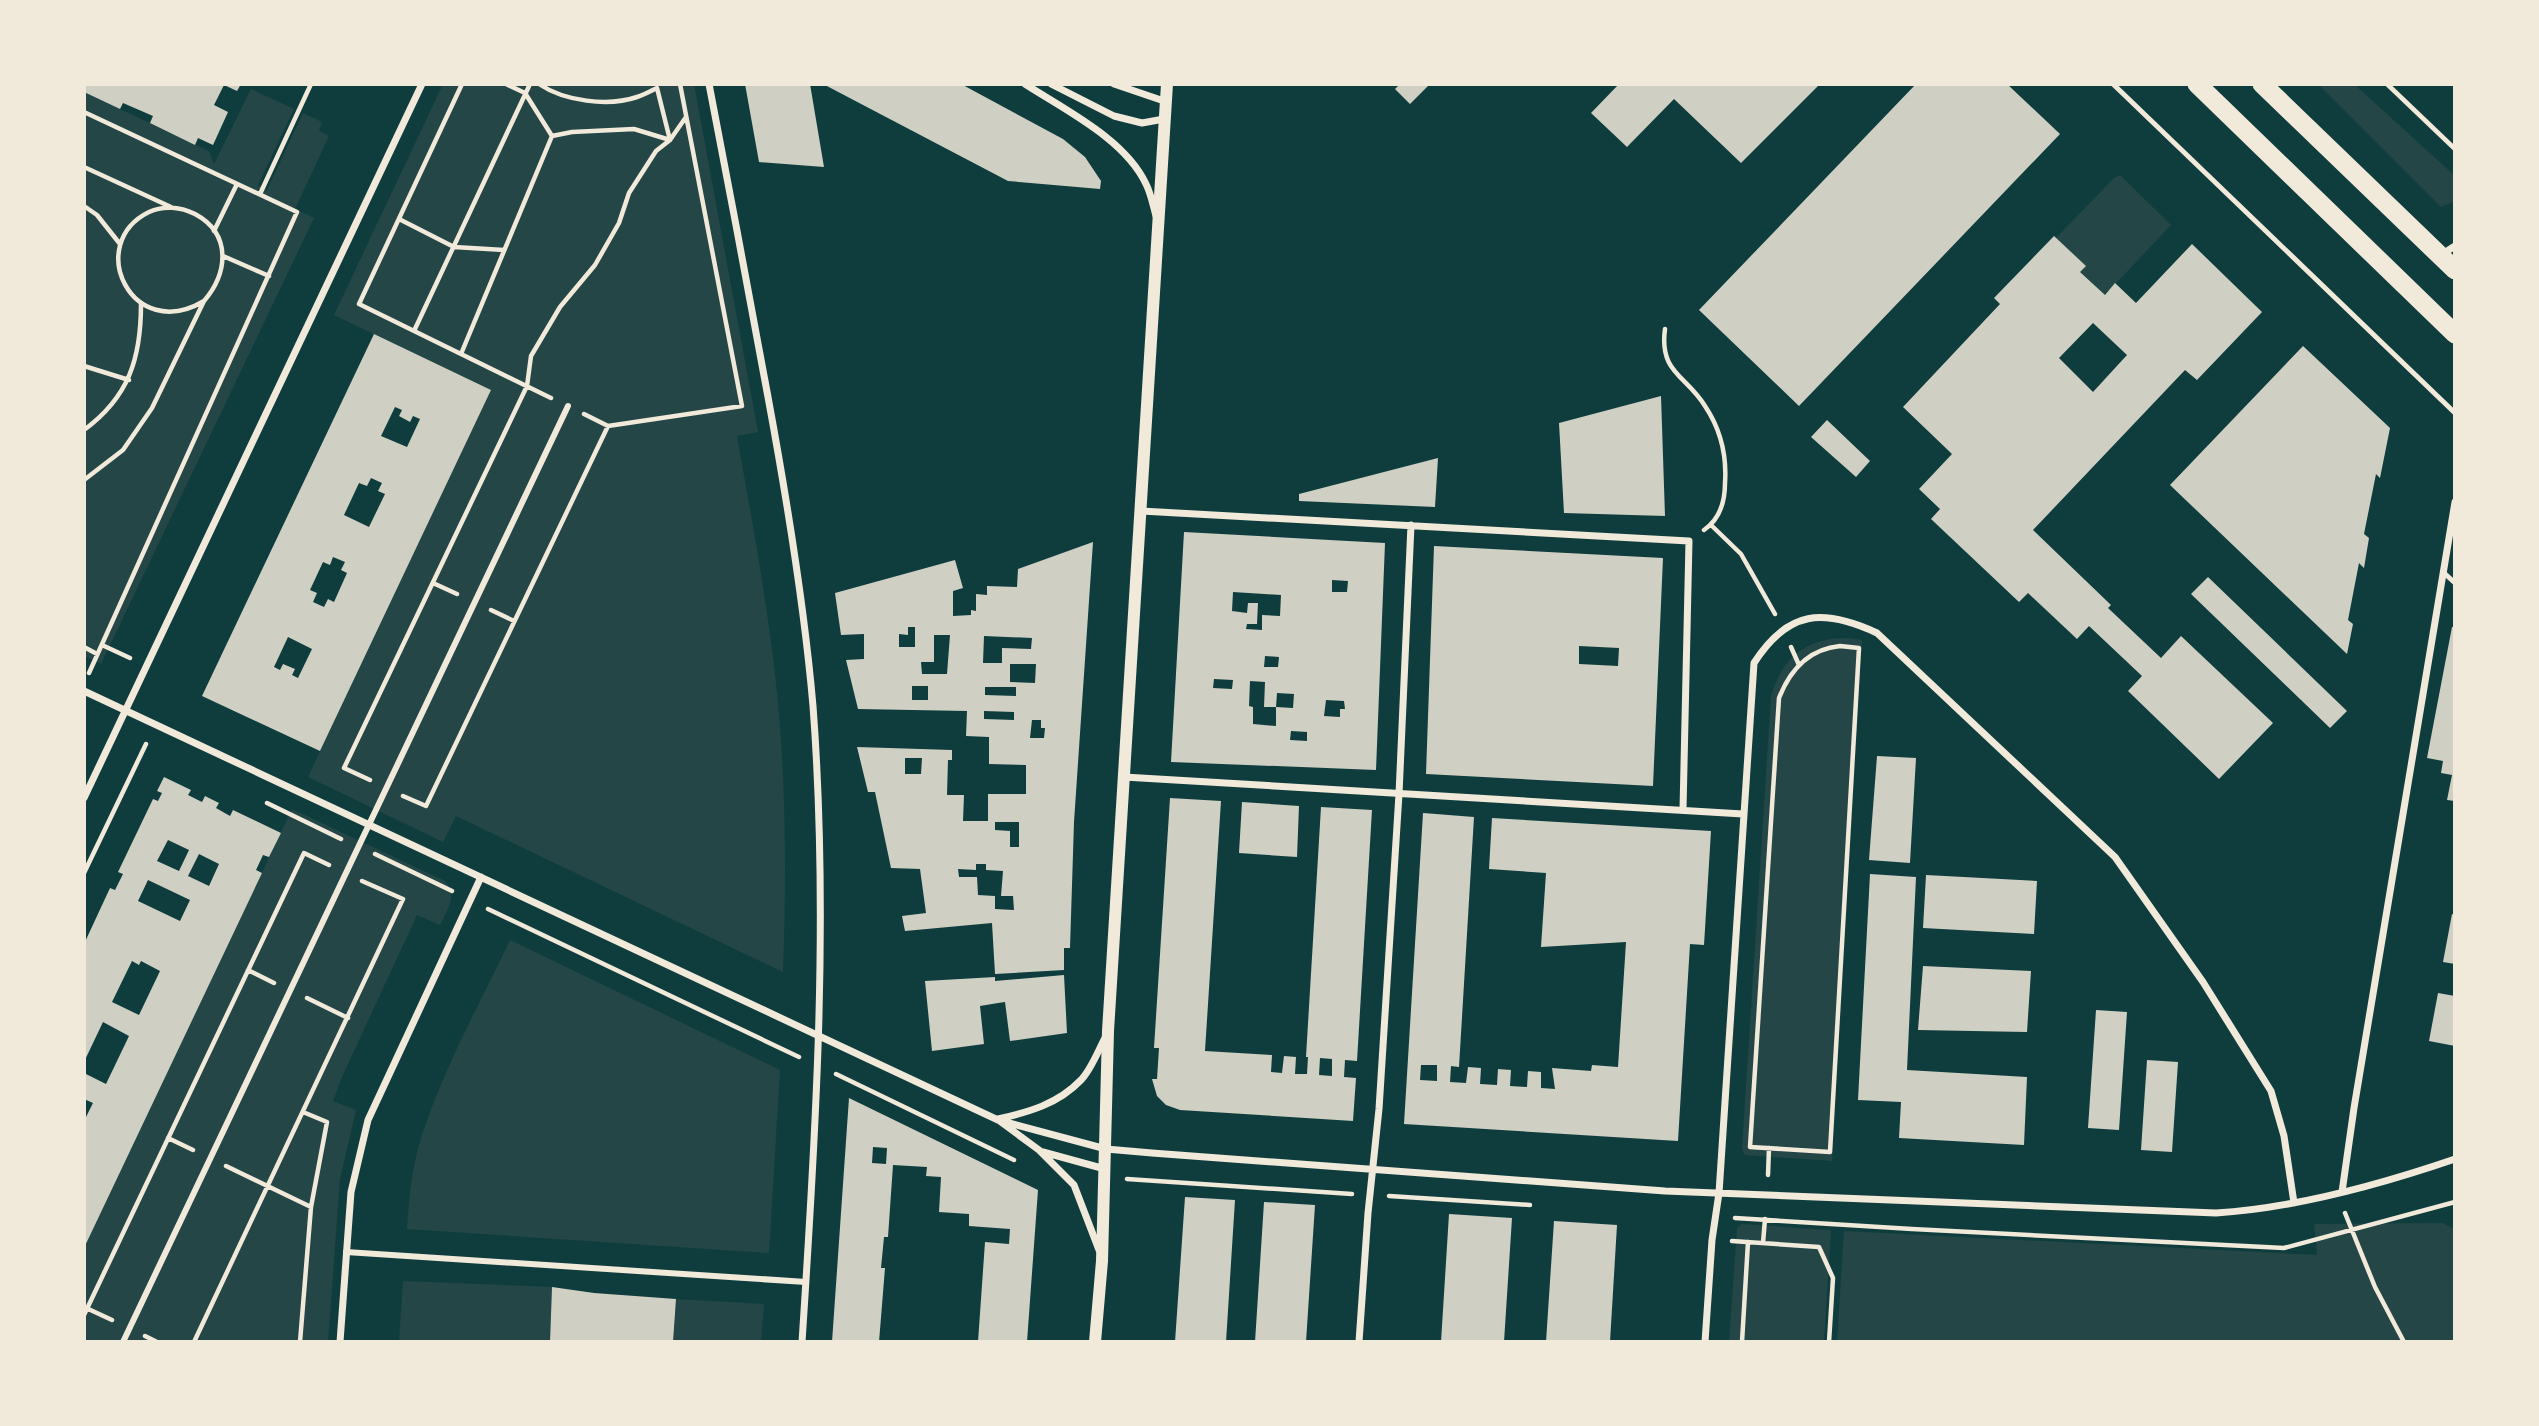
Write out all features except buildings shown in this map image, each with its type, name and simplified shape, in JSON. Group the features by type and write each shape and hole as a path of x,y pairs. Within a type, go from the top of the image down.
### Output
{"highway":[{"path":"2197,84 2455,334"},
{"path":"2262,84 2447,251 2455,270"}],"street":[{"path":"84,798 422,84"},
{"path":"709,84 785,492 804,620 818,786 819,1036 802,1342"},
{"path":"1025,84 1107,137 1130,161 1146,185 1159,226"},
{"path":"1051,84 1114,116 1142,122 1164,119 1164,101 1114,84"},
{"path":"1095,1342 1102,1261 1108,1031 1167,84"},
{"path":"123,1342 568,406"},
{"path":"2342,1192 2455,502"},
{"path":"1141,511 1689,541 1683,810"},
{"path":"1359,1342 1369,1195 1379,1109 1399,794 1410,526"},
{"path":"1705,1342 1719,1194 1754,663 1766,644 1782,629 1802,620 1824,617 1849,620 1877,633 2115,857 2203,982 2271,1091 2284,1136 2294,1203"},
{"path":"84,691 998,1120 1106,1149 1719,1194 2216,1213 2256,1211 2342,1192 2455,1158"},
{"path":"1124,777 1743,814"},
{"path":"340,1342 351,1192 368,1120 481,877"},
{"path":"998,1120 1034,1111 1053,1102 1082,1079 1108,1031"},
{"path":"998,1120 1039,1150 1074,1185 1102,1261"},
{"path":"1039,1150 1105,1174"},
{"path":"346,1251 806,1282"}],"lane":[{"path":"2113,84 2455,413"},
{"path":"2443,572 2455,583"}],"path":[{"path":"260,194 311,84"},
{"path":"462,84 359,304 608,426 742,406 680,84"},
{"path":"506,84 525,93 552,136"},
{"path":"414,331 530,84"},
{"path":"539,84 552,93 591,100 636,98 657,86 670,139"},
{"path":"2387,84 2455,149"},
{"path":"84,683 298,212 85,115"},
{"path":"344,768 527,386 531,356 560,307 595,265 619,223 629,193 656,151 670,139 686,117"},
{"path":"552,136 572,132 634,129 670,139"},
{"path":"461,354 552,136"},
{"path":"84,167 172,207 188,210 203,218 214,231 223,256 218,281 204,301 152,408 123,450 84,480"},
{"path":"214,231 237,184"},
{"path":"84,206 97,215 120,244"},
{"path":"172,207 155,209 139,217 128,229 120,244 118,261 121,277 129,292 141,304 156,311 173,313 190,309 204,301"},
{"path":"399,219 454,247 504,250"},
{"path":"223,256 269,276"},
{"path":"84,430 103,416 128,380 141,337 141,304"},
{"path":"1665,330 1662,349 1672,368 1704,404 1720,432 1726,461 1725,490 1720,512 1711,525 1689,541"},
{"path":"84,366 128,380"},
{"path":"426,806 608,426"},
{"path":"1711,525 1741,554 1782,629"},
{"path":"102,645 147,666"},
{"path":"1839,646 1859,648 1830,1152 1749,1147 1779,698 1791,674 1817,651 1839,646"},
{"path":"84,647 97,654"},
{"path":"84,873 145,743 157,749"},
{"path":"263,801 1016,1161"},
{"path":"84,1315 304,853"},
{"path":"194,1342 403,900"},
{"path":"300,1342 311,1207 327,1122 303,1112"},
{"path":"168,1138 311,1207"},
{"path":"1105,1174 1533,1205"},
{"path":"2342,1192 2351,1230 2375,1287 2404,1342"},
{"path":"1716,1216 2284,1248 2455,1202"},
{"path":"1742,1342 1748,1242 1819,1247 1833,1278 1829,1342"}],"shaded area":[{"path":"443,84 694,84 758,432 737,436 767,616 780,724 785,848 783,972 456,816 443,842 308,777 491,390 334,315"},
{"path":"2318,84 2354,84 2455,176 2455,201 2441,207"},
{"path":"251,89 294,109 258,185 267,190 303,113 322,122 319,131 329,136 295,209 314,218 101,664 84,656 84,92 209,151 214,164"},
{"path":"2120,175 2171,225 2105,295 2080,272 2085,267 2056,238"},
{"path":"1849,638 1862,640 1832,1161 1745,1155 1742,1149 1771,696 1782,670 1799,652 1821,641"},
{"path":"292,809 445,881 451,892 450,903 440,925 417,915 333,1101 356,1110 340,1179 328,1342 84,1342 84,1248"},
{"path":"510,940 780,1070 769,1253 407,1229 410,1194 422,1135 452,1060"},
{"path":"2442,1223 2455,1229 2455,1342 1837,1342 1844,1231 2317,1255 2314,1224"},
{"path":"1742,1224 1831,1230 1824,1342 1729,1342 1737,1228"},
{"path":"403,1281 552,1287 550,1342 399,1342"},
{"path":"676,1299 764,1304 761,1342 673,1342"}]}
